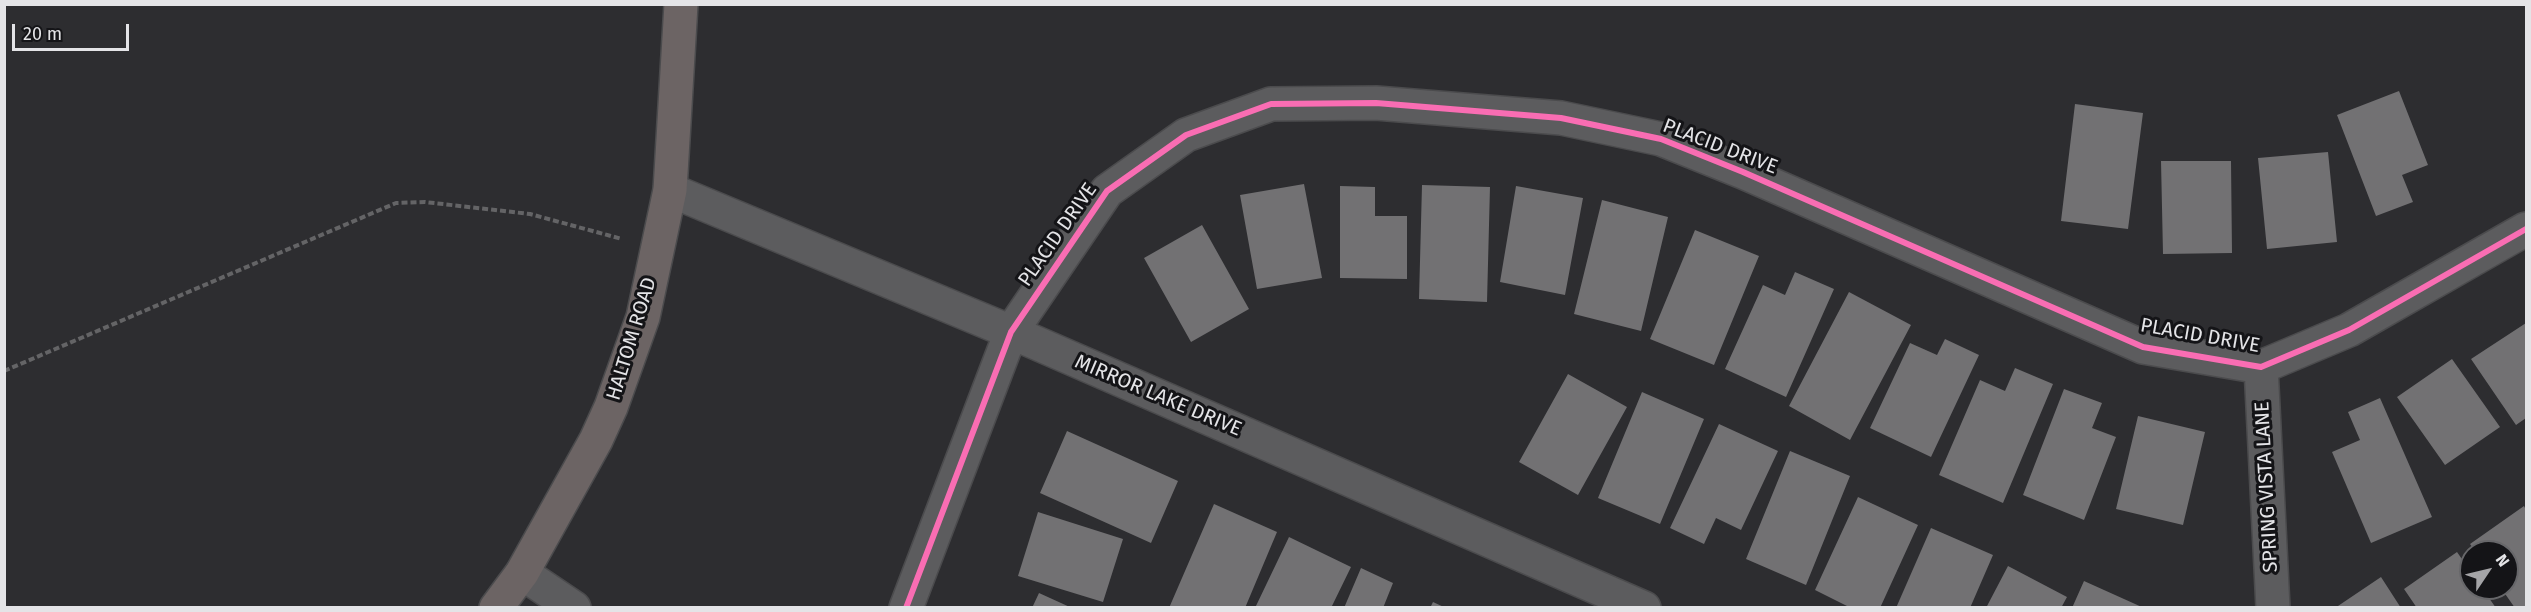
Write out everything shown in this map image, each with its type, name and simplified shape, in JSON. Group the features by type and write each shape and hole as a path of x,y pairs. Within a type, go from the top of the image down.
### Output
{"main road":[{"name":"HALTOM ROAD","path":"496,608 522,573 596,440 611,407 643,317 670,190 681,4"}],"street":[{"name":"PLACID DRIVE","path":"906,608 1011,332 1107,191 1186,135 1271,104 1376,103 1561,118 1661,139 1743,172 2143,346 2261,367 2349,330 2526,229"},
{"name":"MIRROR LAKE DRIVE","path":"670,190 1011,332 1644,608"},
{"name":"SPRING VISTA LANE","path":"2261,367 2273,608"},
{"path":"522,573 574,608"}],"path":[{"path":"4,371 396,202 425,202 530,214 658,248"}],"building":[{"path":"2399,91 2428,165 2402,175 2413,202 2376,216 2337,115"},
{"path":"2075,104 2143,113 2128,229 2061,221"},
{"path":"2328,152 2337,242 2267,249 2258,158"},
{"path":"2161,161 2231,161 2232,253 2163,254"},
{"path":"1304,184 1322,278 1257,289 1240,195"},
{"path":"1422,185 1490,187 1487,302 1419,299"},
{"path":"1340,186 1375,187 1375,216 1407,216 1407,279 1340,278"},
{"path":"1516,186 1583,198 1565,295 1500,282"},
{"path":"1602,200 1668,217 1641,331 1574,314"},
{"path":"1202,225 1249,309 1191,342 1144,258"},
{"path":"1695,230 1759,256 1714,365 1650,339"},
{"path":"1795,272 1834,289 1786,397 1725,369 1763,285 1785,295"},
{"path":"1849,292 1911,325 1850,440 1789,406"},
{"path":"2526,323 2526,418 2516,425 2471,359"},
{"path":"1945,339 1979,355 1931,457 1870,428 1910,343 1937,355"},
{"path":"2452,359 2500,427 2445,465 2397,397"},
{"path":"2015,368 2053,384 2003,503 1939,475 1980,380 2005,391"},
{"path":"1568,374 1627,407 1578,495 1519,462"},
{"path":"2064,389 2102,403 2092,428 2116,437 2084,520 2023,495"},
{"path":"1642,392 1704,419 1660,524 1598,498"},
{"path":"2380,398 2432,517 2371,543 2332,452 2360,440 2348,412"},
{"path":"2138,416 2205,432 2183,525 2116,509"},
{"path":"1719,424 1778,451 1741,530 1716,518 1704,544 1670,528"},
{"path":"1067,431 1178,481 1151,543 1040,493"},
{"path":"1790,451 1850,476 1806,585 1746,559"},
{"path":"1858,497 1918,525 1880,608 1851,608 1815,590"},
{"path":"1214,504 1277,532 1245,608 1169,608"},
{"path":"2524,506 2526,510 2526,608 2515,608 2509,600 2519,600 2519,540 2476,540"},
{"path":"1038,512 1123,539 1103,602 1018,576"},
{"path":"1931,528 1993,555 1970,608 1896,608"},
{"path":"1289,537 1351,567 1331,608 1255,608"},
{"path":"2457,552 2459,555 2459,600 2490,600 2496,608 2417,608 2404,589"},
{"path":"2008,566 2067,597 2061,608 1986,608"},
{"path":"1361,568 1393,583 1383,608 1344,608"},
{"path":"2381,577 2401,608 2335,608"},
{"path":"2084,581 2144,608 2072,608"},
{"path":"1039,593 1072,608 1032,608"},
{"path":"1433,602 1446,608 1430,608"}],"cycle path":[{"path":"906,608 1011,332 1107,191 1186,135 1271,104 1376,103 1561,118 1661,139 1743,172 2143,347 2261,367 2349,330 2526,229"}]}
